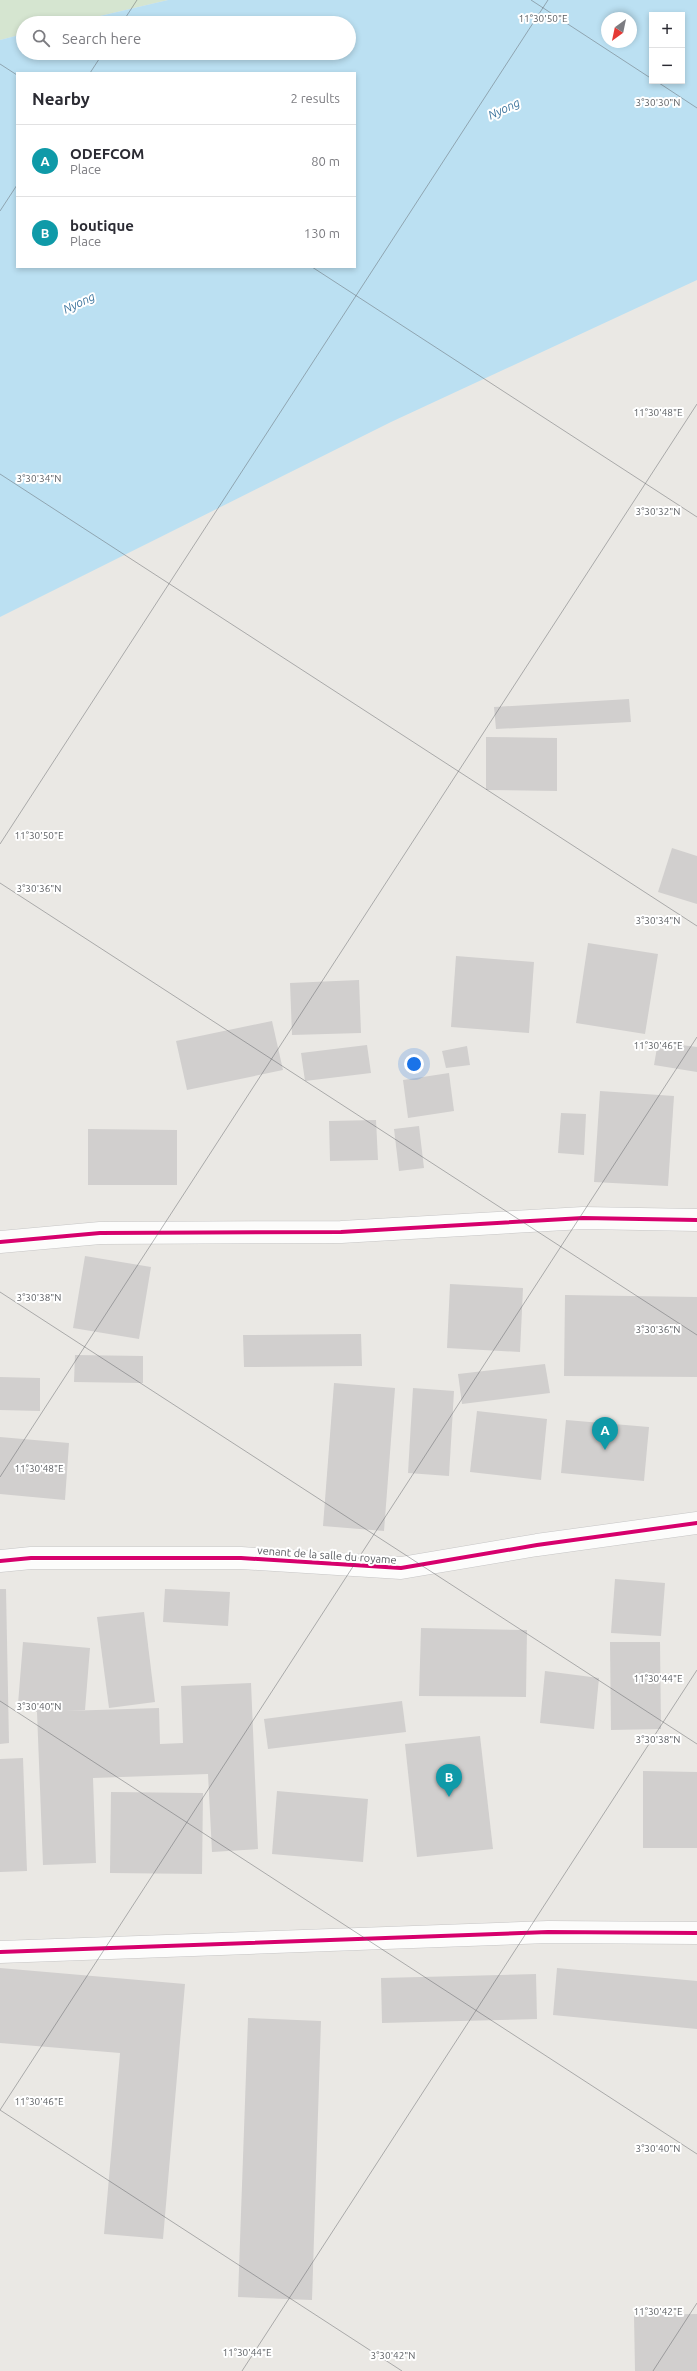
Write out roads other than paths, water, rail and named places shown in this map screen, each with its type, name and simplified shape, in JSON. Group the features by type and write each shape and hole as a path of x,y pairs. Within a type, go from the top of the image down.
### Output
{"street":[{"path":"0,1242 100,1233 341,1232 583,1218 697,1220"},
{"name":"venant de la salle du royame","path":"0,1561 31,1558 241,1558 401,1568 537,1545 697,1523"},
{"path":"0,1952 548,1932 697,1933"}],"water":[{"name":"Nyong","path":"168,0 697,0 697,280 391,422 0,617 0,40 16,36 16,60 356,60 356,16 100,16"}],"place":[{"name":"ODEFCOM","path":"605,1450"},
{"name":"boutique","path":"449,1797"}]}
